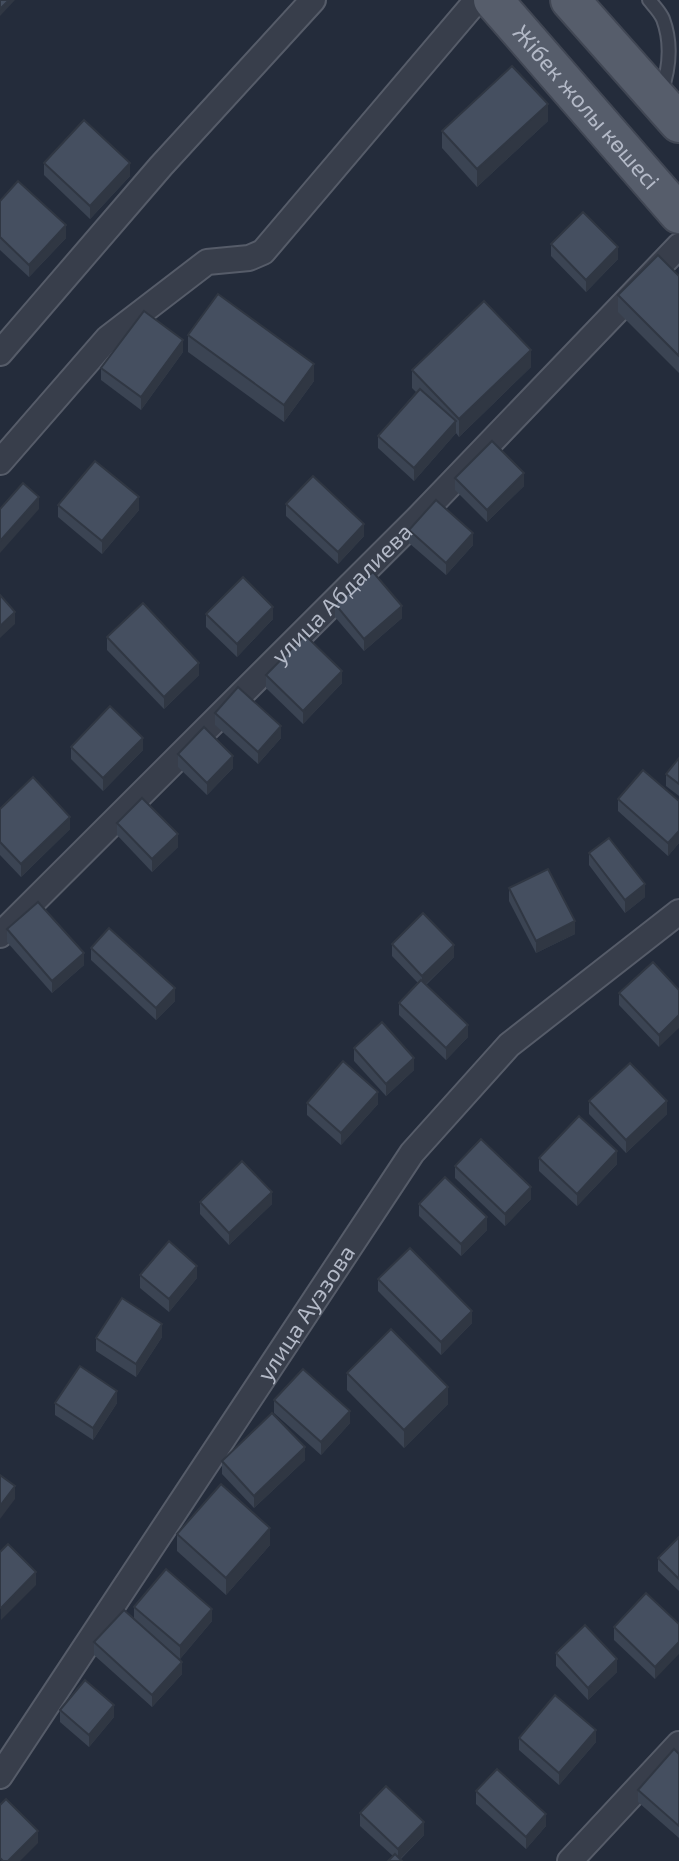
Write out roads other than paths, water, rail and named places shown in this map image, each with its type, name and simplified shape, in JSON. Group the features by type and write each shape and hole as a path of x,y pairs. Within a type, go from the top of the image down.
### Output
{"main road":[{"name":"Жібек жолы көшесі","path":"493,0 679,214"},
{"path":"570,0 669,111"}],"street":[{"path":"0,353 161,166 313,0"},
{"path":"0,462 108,338 207,262 249,258 263,252 478,0"},
{"name":"улица Абдалиева","path":"0,934 421,516 679,246"},
{"name":"улица Ауэзова","path":"0,1776 412,1153 509,1045 679,912"},
{"path":"570,1861 679,1744"}],"lane":[{"path":"649,0 663,18 668,50 669,111"}]}
